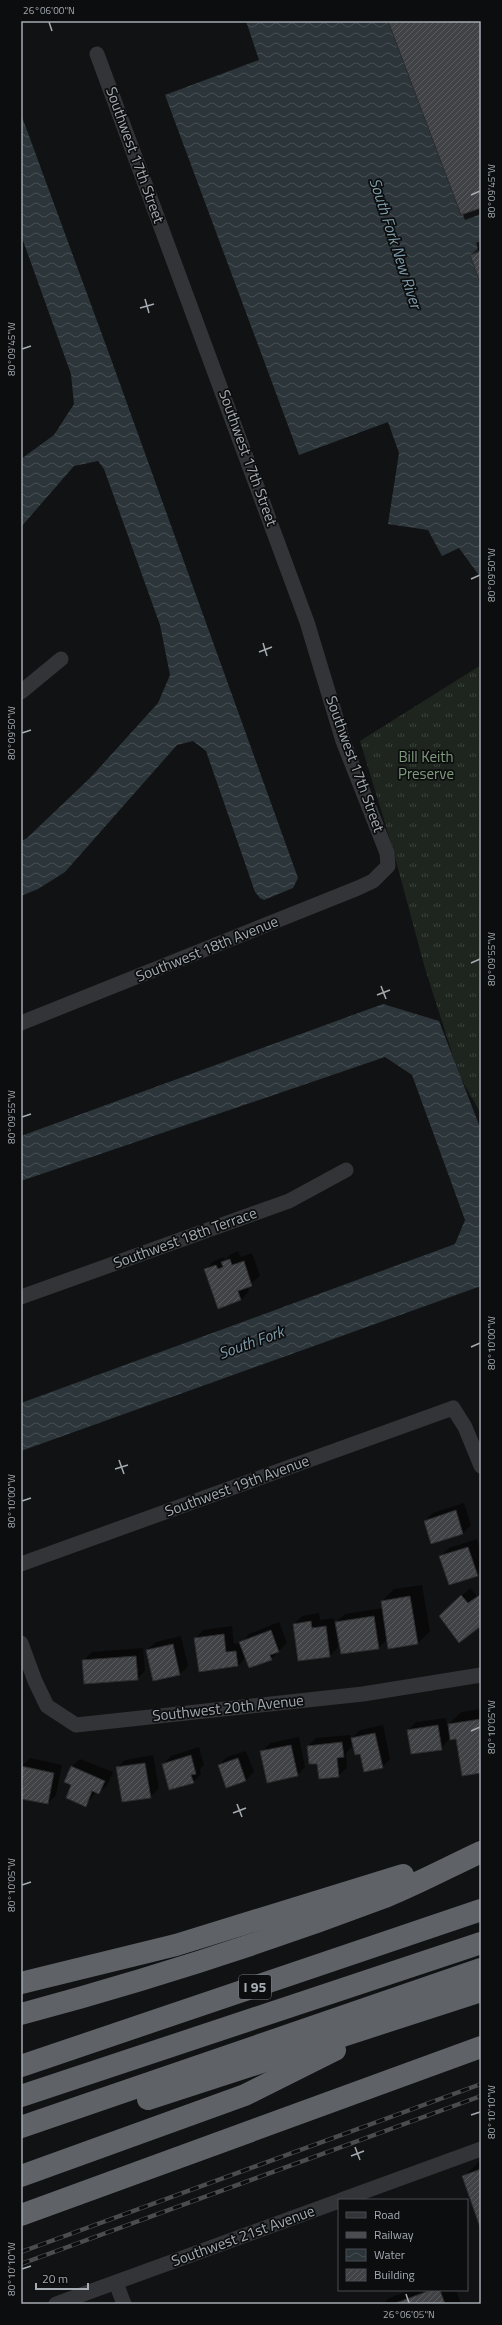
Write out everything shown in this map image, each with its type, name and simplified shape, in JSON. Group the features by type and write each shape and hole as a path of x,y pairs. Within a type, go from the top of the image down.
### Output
{"highway":[{"path":"21,1983 198,1938 481,1852"},
{"path":"21,2014 156,1975 275,1936 386,1896 481,1852"},
{"name":"I 95","path":"24,2065 481,1910"},
{"path":"21,2096 481,1943"},
{"path":"21,2127 481,1969"},
{"path":"21,2140 402,2018 481,1991"},
{"path":"21,2176 245,2095 402,2018"},
{"path":"26,2213 481,2047"}],"street":[{"name":"Southwest 17th Street","path":"97,54 307,622 343,741 387,853 388,866"},
{"path":"21,692 61,659"},
{"name":"Southwest 18th Avenue","path":"21,1023 358,888 373,881 388,866"},
{"name":"Southwest 18th Terrace","path":"21,1297 289,1200 346,1170"},
{"name":"Southwest 19th Avenue","path":"21,1564 453,1408 465,1427 481,1466"},
{"name":"Southwest 20th Avenue","path":"21,1643 34,1681 47,1706 76,1725 363,1694 481,1675"},
{"name":"Southwest 21st Avenue","path":"343,2199 481,2149"},
{"name":"Southwest 21st Avenue","path":"56,2304 338,2201"},
{"path":"116,2283 124,2304"}],"green space":[{"name":"Bill Keith Preserve","path":"481,665 481,1114 459,1075 424,965 392,846 360,741"}],"water":[{"name":"South Fork New River","path":"246,21 392,21 465,220 481,214 481,241 476,243 481,257 481,578 459,548 442,556 428,530 388,524 399,453 388,422 299,455 165,95 259,60"},
{"path":"21,114 298,878 293,888 264,900 255,892 206,751 193,741 177,745 65,872 38,889 21,896 21,841 27,838 91,777 158,703 170,675 160,625 104,469 98,461 74,466 21,527 21,459 54,435 74,404 71,374 21,235"},
{"name":"South Fork","path":"383,1004 439,1021 481,1130 481,1286 21,1451 21,1403 455,1244 465,1220 412,1075 385,1057 21,1181 21,1136"}],"building":[{"path":"388,21 481,21 481,208 461,215"},
{"path":"481,251 481,285 470,255"},
{"path":"230,1259 232,1265 244,1261 252,1286 238,1291 241,1300 218,1309 204,1269 216,1265 218,1269 223,1267 221,1262"},
{"path":"456,1510 463,1534 431,1544 424,1521"},
{"path":"468,1547 478,1576 449,1585 439,1556"},
{"path":"481,1594 481,1626 459,1643 439,1616 461,1595 468,1603"},
{"path":"410,1596 418,1644 388,1649 381,1601"},
{"path":"374,1616 379,1649 341,1654 335,1622"},
{"path":"311,1621 312,1628 326,1626 330,1657 298,1661 293,1624"},
{"path":"271,1630 279,1652 270,1655 272,1660 249,1668 239,1642"},
{"path":"224,1634 226,1652 236,1651 238,1666 199,1672 194,1638"},
{"path":"173,1644 180,1675 153,1681 146,1650"},
{"path":"136,1656 138,1680 84,1684 82,1660"},
{"path":"481,1719 481,1773 462,1776 456,1739 450,1740 448,1724"},
{"path":"438,1725 442,1750 411,1754 407,1730"},
{"path":"375,1733 383,1768 364,1772 360,1754 355,1755 351,1738"},
{"path":"342,1742 344,1757 337,1758 339,1777 319,1779 317,1764 309,1764 307,1746"},
{"path":"291,1745 298,1776 267,1783 260,1751"},
{"path":"191,1755 196,1774 191,1775 194,1783 169,1790 162,1764"},
{"path":"238,1758 246,1781 226,1788 218,1765"},
{"path":"145,1763 151,1798 122,1802 116,1767"},
{"path":"21,1766 54,1773 48,1804 21,1799 23,1781 21,1781"},
{"path":"71,1766 105,1781 99,1794 92,1791 86,1807 66,1798 71,1785 64,1782"},
{"path":"481,2169 481,2230 462,2176"},
{"path":"428,2291 440,2291 445,2304 393,2304"}],"railway":[{"path":"21,2252 481,2084"},
{"path":"21,2264 481,2096"}]}
